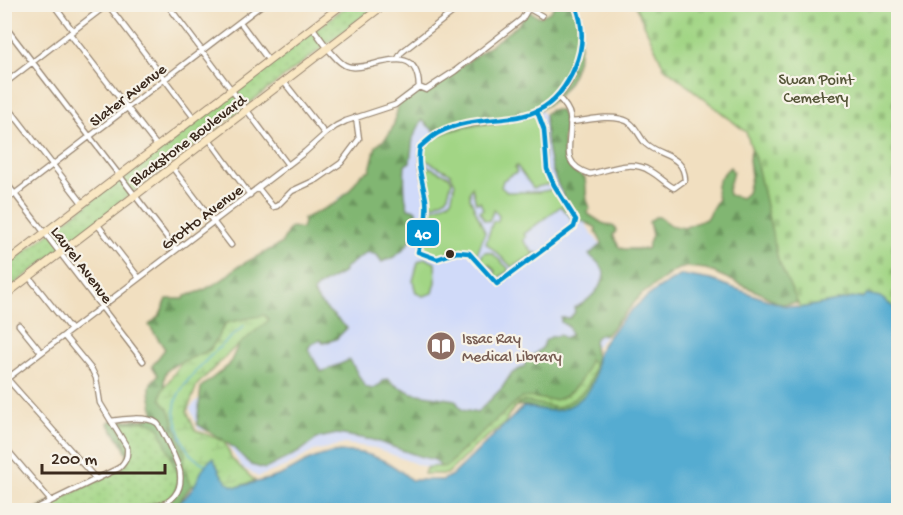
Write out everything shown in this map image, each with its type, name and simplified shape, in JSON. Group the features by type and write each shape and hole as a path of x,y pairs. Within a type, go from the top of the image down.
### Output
{"main road":[{"name":"Blackstone Boulevard","path":"4,264 343,4"},
{"name":"Blackstone Boulevard","path":"4,296 385,4"}],"street":[{"path":"52,4 127,108 158,146"},
{"path":"167,4 288,165"},
{"name":"Slater Avenue","path":"4,202 263,4"},
{"path":"398,60 402,52 463,4"},
{"path":"521,4 542,16"},
{"path":"418,252 427,218 418,159 420,147 432,136 458,126 526,116 541,109 557,96 572,76 581,50 582,25 575,4"},
{"path":"4,84 108,5 194,118"},
{"path":"312,27 338,60 347,66 404,61 415,70 419,87 426,90 522,19 528,9"},
{"path":"240,22 269,61"},
{"path":"4,25 176,249"},
{"path":"284,82 325,134"},
{"name":"Grotto Avenue","path":"6,378 250,195 325,134 346,121 395,105 419,87"},
{"path":"557,96 569,113 568,155 575,166 583,172 590,174 635,165 652,171 674,188 685,180 679,164 666,154 648,146 637,129 628,122 608,117 570,122"},
{"path":"4,102 83,204"},
{"path":"258,188 269,204 277,206 292,191 332,171 359,139 356,117"},
{"path":"209,139 250,195"},
{"path":"172,167 231,245"},
{"name":"Laurel Avenue","path":"4,180 143,361"},
{"path":"97,224 139,278"},
{"path":"29,277 71,330"},
{"path":"19,325 41,352"},
{"path":"33,510 119,468 127,459 127,447 100,403 96,378 92,370 64,336"},
{"path":"6,378 96,479"},
{"path":"111,422 148,420 157,423 163,430 180,470 181,481 174,497 165,503 137,510"},
{"path":"4,446 51,501"}],"shaded area":[{"path":"503,56 545,116 551,153 573,207 638,297 595,348 589,370 514,407 457,459 441,468 424,467 375,448 345,444 314,451 289,465 258,477 242,467 222,436 198,429 190,408 258,336 270,259 388,156 409,118"}],"green space":[{"path":"348,5 378,5 5,291 5,267"},
{"path":"555,5 573,5 578,22 580,40 578,56 574,72 566,86 555,99 541,109 517,119 469,125 437,134 422,120 413,138 410,162 405,165 407,204 408,208 416,210 417,217 411,239 396,255 382,262 377,255 367,252 345,268 343,273 319,286 313,292 319,302 347,328 336,339 323,343 321,340 311,344 308,349 321,372 350,360 365,387 372,389 381,384 383,380 388,379 412,393 455,400 462,410 477,413 502,388 511,374 525,366 525,362 543,347 545,341 551,337 560,335 564,338 571,335 569,327 561,322 561,318 570,318 575,312 574,308 589,299 601,284 604,273 602,267 589,255 602,243 596,228 576,216 557,182 546,138 545,114 550,110 560,110 566,123 563,141 564,159 573,171 585,178 590,208 588,214 602,223 615,227 616,231 613,235 619,247 623,249 647,249 652,235 649,222 655,217 659,217 670,225 684,228 706,219 718,199 716,189 718,181 730,167 733,172 728,190 729,195 741,198 747,193 751,177 749,159 752,148 746,126 729,116 736,107 734,102 721,92 727,82 723,72 724,59 720,58 717,64 704,12 715,5 728,13 730,35 737,47 736,78 752,107 750,122 757,135 763,188 774,233 786,268 792,273 801,276 848,273 862,266 865,252 878,231 884,213 893,170 890,132 884,107 889,82 898,93 898,304 890,303 874,295 864,294 805,303 780,304 706,269 686,267 676,270 641,295 607,334 595,338 594,380 586,396 571,415 561,418 528,406 516,406 495,430 460,457 450,471 441,467 435,460 373,440 337,434 318,438 299,452 265,469 251,465 233,447 197,424 201,387 229,365 241,339 238,333 230,331 204,352 171,367 164,380 169,406 199,476 179,502 163,510 34,510 110,476 123,467 127,453 108,423 146,419 153,413 150,386 158,375 152,366 165,349 149,325 160,315 167,299 184,299 185,296 202,291 222,280 237,267 281,244 292,227 302,229 303,219 336,203 349,191 361,174 370,170 376,146 387,137 393,127 399,102 419,88 422,92 428,91 518,25 528,11 540,17 550,12"},
{"name":"Swan Point Cemetery","path":"635,5 898,5 898,309 880,297 859,297 800,308 778,260 757,165 746,132 664,67"},
{"path":"533,115 538,119 543,131 544,166 550,184 533,188 517,166 515,167 517,172 503,180 501,187 507,192 539,192 554,189 573,218 571,228 564,233 571,227 572,219 561,206 524,234 526,237 523,240 533,253 538,253 512,267 486,243 493,221 498,221 499,216 494,210 489,221 484,220 480,211 483,209 480,202 476,203 472,187 470,198 485,232 478,252 475,254 460,250 432,255 425,252 422,248 430,210 451,201 455,183 450,173 423,159 421,154 428,143 454,130"},
{"path":"421,163 449,176 452,181 447,198 434,205 428,202"},
{"path":"485,252 492,253 508,268 508,271 498,278 493,275 496,272 489,264 486,267 481,261"},
{"path":"425,258 435,263 436,282 433,293 423,296 416,293 413,281 418,262"},
{"path":"264,315 269,320 231,351 197,385 187,411 195,430 224,441 232,459 255,481 184,500 193,488 183,466 185,454 175,425 169,409 161,398 162,391 182,362 210,350 226,323"},
{"path":"589,360 594,364 588,386 571,401 557,408 525,401 519,403 509,414 505,423 478,444 447,474 424,474 426,468 448,465 521,398 555,400 567,395 582,378"},
{"path":"147,421 160,430 177,473 175,493 169,499 129,510 37,510 120,470 127,463 130,454 119,426 121,423"}],"water":[{"path":"682,275 711,280 782,305 800,308 862,298 867,294 880,297 898,309 898,510 171,510 189,493 204,467 213,458 228,483 237,487 273,478 312,459 339,452 352,452 377,458 411,480 443,480 454,474 523,407 556,411 571,406 581,399 592,385 598,352 605,341 640,303 659,288"}],"waterway":[{"path":"205,464 192,456 184,443 176,417 176,401 186,382 195,372 244,326"}],"transit line":[{"name":"40","path":"537,111 544,130 547,169 554,185 576,220 574,227 497,284 469,253 457,252 437,259 418,252 426,213 426,200 419,167 420,147 436,134 458,125 515,117 532,113 548,105 562,90 578,59 582,36 575,4"}],"place":[{"name":"Issac Ray Medical Library","path":"441,346"}]}
